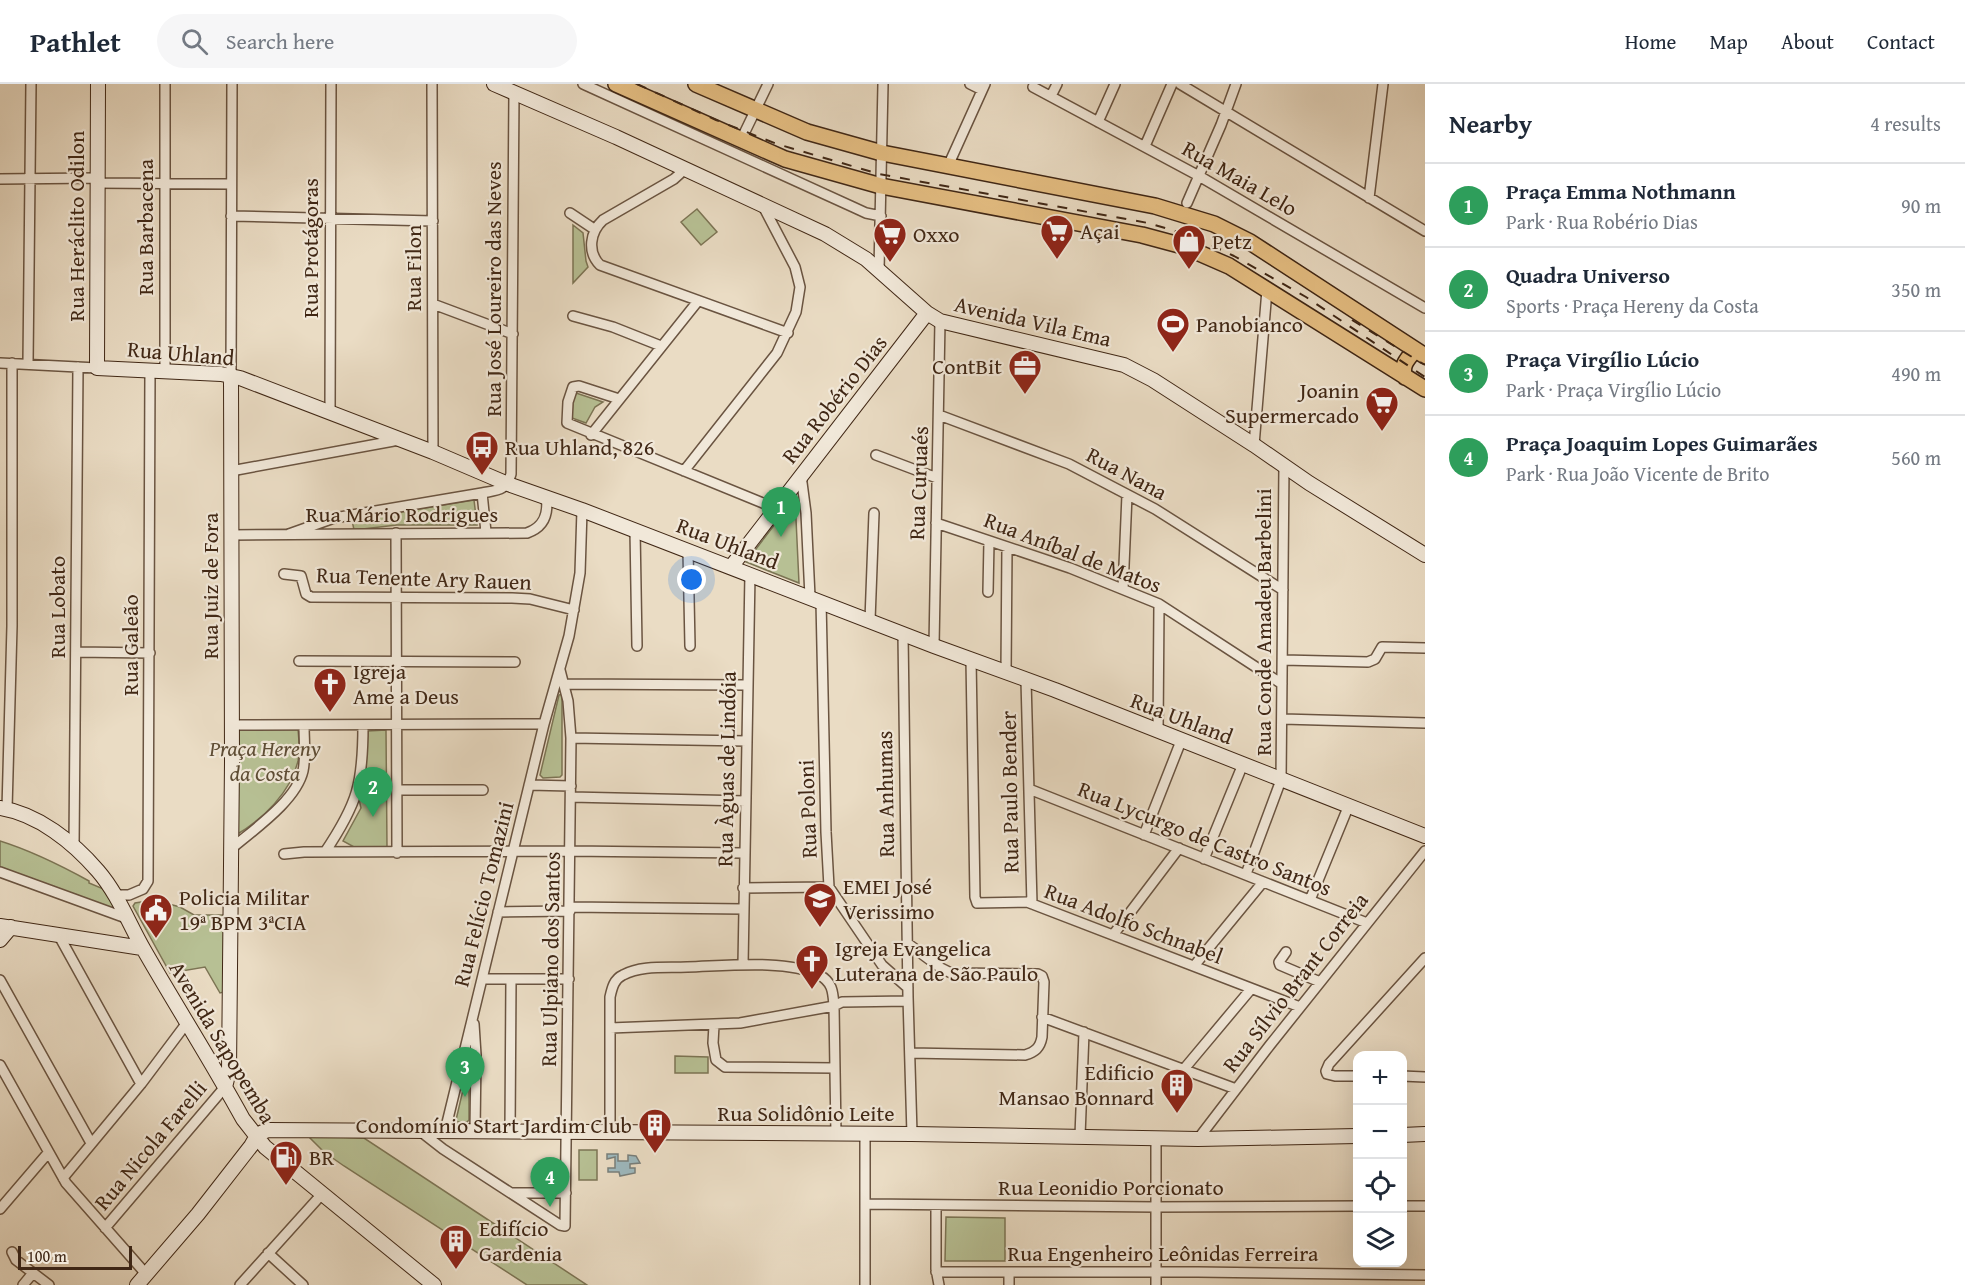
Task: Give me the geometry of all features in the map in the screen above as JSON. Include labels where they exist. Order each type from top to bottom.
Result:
[{"type":"main road","name":"Rua Heráclito Odilon","points":[[97,368],[98,84]]},
{"type":"main road","name":"Avenida Vila Ema","points":[[494,84],[616,137],[825,234],[879,270],[927,313],[940,321],[1124,365],[1153,380],[1425,555]]},
{"type":"main road","points":[[616,84],[782,158],[881,186],[1163,240],[1204,254],[1405,377],[1424,392]]},
{"type":"main road","points":[[696,84],[807,132],[882,153],[1155,206],[1214,224],[1250,242],[1420,353],[1407,360],[1403,369],[1405,377]]},
{"type":"main road","name":"Rua Robério Dias","points":[[730,567],[927,313]]},
{"type":"main road","name":"Rua Uhland","points":[[97,368],[231,375],[402,440],[508,484],[546,496],[688,550],[1425,836]]},
{"type":"main road","name":"Rua Juiz de Fora","points":[[225,1087],[229,1071],[231,849],[231,375]]},
{"type":"main road","name":"Avenida Sapopemba","points":[[4,809],[42,823],[74,847],[98,871],[114,895],[186,1024],[256,1137],[270,1152],[434,1285]]},
{"type":"main road","points":[[0,940],[5,927],[142,948]]},
{"type":"main road","name":"Rua Solidônio Leite","points":[[256,1137],[262,1132],[274,1129],[912,1134],[1198,1139],[1353,1136]]},
{"type":"main road","points":[[1407,1135],[1425,1134]]},
{"type":"main road","points":[[141,1280],[198,1214],[256,1137]]},
{"type":"street","points":[[28,363],[31,84]]},
{"type":"street","name":"Rua Barbacena","points":[[165,84],[165,371]]},
{"type":"street","name":"Rua Juiz de Fora","points":[[231,375],[232,84]]},
{"type":"street","name":"Rua Protágoras","points":[[330,412],[331,84]]},
{"type":"street","name":"Rua Filon","points":[[432,84],[432,452]]},
{"type":"street","points":[[583,84],[862,212],[881,216]]},
{"type":"street","points":[[741,140],[768,84]]},
{"type":"street","points":[[879,270],[883,84]]},
{"type":"street","points":[[948,166],[983,87],[970,84]]},
{"type":"street","points":[[1051,96],[1057,84]]},
{"type":"street","points":[[1098,122],[1115,84]]},
{"type":"street","points":[[1144,146],[1172,84]]},
{"type":"street","points":[[1180,84],[1425,231]]},
{"type":"street","points":[[1187,202],[1236,84]]},
{"type":"street","points":[[1369,198],[1383,87],[1373,84]]},
{"type":"street","name":"Rua Maia Lelo","points":[[1034,87],[1199,176],[1425,308]]},
{"type":"street","name":"Rua José Loureiro das Neves","points":[[508,484],[511,474],[514,93]]},
{"type":"street","points":[[684,170],[674,179],[603,220],[594,229],[592,252],[600,266],[788,333]]},
{"type":"street","points":[[0,179],[231,184]]},
{"type":"street","points":[[684,471],[777,353],[796,312],[800,287],[795,267],[763,206]]},
{"type":"street","points":[[570,213],[594,229]]},
{"type":"street","points":[[231,216],[433,221]]},
{"type":"street","points":[[1254,445],[1266,290]]},
{"type":"street","points":[[591,435],[698,301]]},
{"type":"street","points":[[433,304],[513,334]]},
{"type":"street","points":[[573,316],[613,327],[661,346]]},
{"type":"street","name":"Rua Curuaés","points":[[934,646],[940,321]]},
{"type":"street","name":"Rua Uhland","points":[[0,363],[97,368]]},
{"type":"street","points":[[4,809],[12,626],[12,363]]},
{"type":"street","name":"Rua Lobato","points":[[74,847],[78,367]]},
{"type":"street","name":"Rua Galeão","points":[[114,895],[129,895],[137,892],[143,889],[147,881],[150,370]]},
{"type":"street","points":[[619,399],[579,386],[571,388],[567,423],[591,435],[776,508]]},
{"type":"street","name":"Rua Nana","points":[[939,415],[1069,464],[1192,532],[1283,590]]},
{"type":"street","points":[[231,471],[402,440]]},
{"type":"street","points":[[876,455],[937,478]]},
{"type":"street","name":"Rua Conde Amadeu Barbelini","points":[[1246,874],[1281,780],[1284,466]]},
{"type":"street","name":"Rua Poloni","points":[[801,475],[815,599],[829,887],[882,965],[908,988]]},
{"type":"street","points":[[289,534],[334,518],[482,493],[500,489],[508,484]]},
{"type":"street","points":[[482,493],[486,532]]},
{"type":"street","points":[[1123,589],[1127,495]]},
{"type":"street","name":"Rua Mário Rodrigues","points":[[231,536],[527,532],[537,529],[543,521],[547,506],[546,496]]},
{"type":"street","name":"Rua Felício Tomazini","points":[[445,1131],[574,610],[580,573],[582,510]]},
{"type":"street","points":[[870,621],[874,513]]},
{"type":"street","name":"Rua Aníbal de Matos","points":[[936,523],[1123,589],[1159,604],[1282,684]]},
{"type":"street","points":[[635,530],[637,646]]},
{"type":"street","points":[[396,533],[397,853]]},
{"type":"street","points":[[988,592],[989,541]]},
{"type":"street","points":[[1005,672],[1007,547]]},
{"type":"street","points":[[688,550],[690,646]]},
{"type":"street","name":"Rua Tenente Ary Rauen","points":[[284,574],[301,576],[306,594],[311,597],[530,599],[574,610]]},
{"type":"street","name":"Rua Àguas de Lindóia","points":[[743,965],[743,853],[750,574]]},
{"type":"street","points":[[1158,732],[1159,604]]},
{"type":"street","name":"Rua Anhumas","points":[[903,634],[912,1134]]},
{"type":"street","points":[[1283,660],[1368,662],[1375,659],[1382,647],[1425,648]]},
{"type":"street","points":[[77,652],[150,653]]},
{"type":"street","name":"Rua Adolfo Schnabel","points":[[971,659],[975,900],[980,903],[1032,904],[1300,1007]]},
{"type":"street","points":[[299,661],[515,662]]},
{"type":"street","name":"Rua Ulpiano dos Santos","points":[[512,1193],[565,1226],[571,721],[560,670]]},
{"type":"street","name":"Rua Paulo Bender","points":[[1026,680],[1032,904]]},
{"type":"street","points":[[564,684],[747,686]]},
{"type":"street","points":[[1283,719],[1425,723]]},
{"type":"street","points":[[325,852],[349,813],[360,781],[363,762],[363,724]]},
{"type":"street","points":[[231,725],[544,724]]},
{"type":"street","points":[[231,849],[290,797],[303,773],[304,725]]},
{"type":"street","points":[[571,738],[747,741]]},
{"type":"street","points":[[1144,835],[1181,741]]},
{"type":"street","points":[[1204,859],[1243,764]]},
{"type":"street","points":[[529,785],[571,786]]},
{"type":"street","name":"Rua Lycurgo de Castro Santos","points":[[1029,789],[1367,923]]},
{"type":"street","points":[[397,790],[483,790]]},
{"type":"street","points":[[570,797],[746,801]]},
{"type":"street","points":[[1310,900],[1349,805]]},
{"type":"street","points":[[1113,935],[1179,848]]},
{"type":"street","points":[[284,854],[570,851],[743,853]]},
{"type":"street","name":"Rua Sílvio Brant Correia","points":[[1198,1139],[1425,851]]},
{"type":"street","points":[[0,872],[126,918]]},
{"type":"street","points":[[1194,966],[1263,882]]},
{"type":"street","points":[[743,888],[829,887]]},
{"type":"street","points":[[498,912],[570,909],[743,909]]},
{"type":"street","points":[[58,934],[141,1084]]},
{"type":"street","points":[[907,943],[951,973],[1040,975],[1044,982],[1042,1037],[1040,1046],[1035,1051],[1025,1055],[910,1053]]},
{"type":"street","points":[[1286,952],[1279,962],[1280,965],[1320,982]]},
{"type":"street","points":[[1353,1076],[1335,1076],[1325,1073],[1329,1064],[1425,958]]},
{"type":"street","points":[[610,1133],[610,997],[615,980],[621,975],[643,969],[743,965],[776,966],[819,975],[832,989],[836,1134]]},
{"type":"street","points":[[482,979],[569,978]]},
{"type":"street","points":[[510,1132],[511,979]]},
{"type":"street","points":[[0,980],[91,1143]]},
{"type":"street","points":[[1185,1069],[1251,989]]},
{"type":"street","points":[[610,1028],[714,1025],[757,1021],[792,1012],[834,1006],[842,1002],[908,1001]]},
{"type":"street","points":[[474,1012],[475,1131]]},
{"type":"street","points":[[1042,1017],[1236,1089]]},
{"type":"street","points":[[63,1178],[141,1084],[186,1024]]},
{"type":"street","points":[[714,1025],[713,1043],[716,1060],[725,1067],[834,1068]]},
{"type":"street","points":[[1080,1136],[1084,1032]]},
{"type":"street","points":[[0,1065],[63,1178],[105,1228],[141,1280]]},
{"type":"street","points":[[1407,1076],[1425,1077]]},
{"type":"street","name":"Rua Nicola Farelli","points":[[105,1228],[225,1087]]},
{"type":"street","points":[[420,1131],[443,1149],[512,1193],[566,1193]]},
{"type":"street","points":[[865,1134],[865,1285]]},
{"type":"street","points":[[1156,1138],[1156,1285]]},
{"type":"street","points":[[0,1209],[48,1153]]},
{"type":"street","points":[[240,1285],[322,1194]]},
{"type":"street","name":"Rua Leonidio Porcionato","points":[[865,1204],[1353,1206]]},
{"type":"street","points":[[936,1205],[936,1272],[939,1285]]},
{"type":"street","points":[[1407,1206],[1425,1206]]},
{"type":"street","points":[[12,1252],[16,1260],[49,1285]]},
{"type":"street","points":[[268,1253],[303,1285]]},
{"type":"street","name":"Rua Engenheiro Leônidas Ferreira","points":[[936,1272],[1425,1275]]},
{"type":"street","points":[[1009,1272],[1009,1285]]},
{"type":"street","points":[[23,1285],[33,1273]]},
{"type":"green space","points":[[697,209],[717,232],[701,245],[681,222]]},
{"type":"green space","points":[[573,225],[583,233],[588,267],[573,283]]},
{"type":"green space","points":[[573,392],[603,402],[595,407],[586,423],[572,418]]},
{"type":"green space","points":[[795,498],[799,583],[746,562]]},
{"type":"green space","points":[[474,500],[477,525],[397,525],[354,530],[352,520]]},
{"type":"green space","points":[[562,694],[562,775],[543,778],[540,775],[559,695]]},
{"type":"green space","name":"Praça Hereny da Costa","points":[[233,729],[298,729],[299,745],[298,761],[282,794],[266,813],[236,835]]},
{"type":"green space","name":"Praça Hereny da Costa","points":[[386,730],[387,847],[354,847],[343,841],[361,808],[357,791],[369,779],[366,767],[368,731]]},
{"type":"green space","points":[[0,841],[46,859],[106,890],[119,914],[0,870]]},
{"type":"green space","points":[[154,900],[180,907],[194,915],[225,915],[224,992],[220,993],[205,967],[170,973],[133,906],[135,903]]},
{"type":"green space","points":[[675,1056],[708,1057],[708,1073],[675,1073]]},
{"type":"green space","points":[[469,1064],[469,1120],[458,1122],[456,1120]]},
{"type":"green space","points":[[308,1136],[364,1138],[587,1285],[527,1285],[344,1166],[324,1152]]},
{"type":"green space","points":[[579,1150],[597,1150],[597,1180],[579,1180]]},
{"type":"green space","points":[[946,1217],[1005,1218],[1005,1261],[945,1261]]},
{"type":"water","points":[[607,1154],[618,1154],[618,1161],[628,1161],[628,1155],[636,1156],[640,1163],[630,1164],[630,1168],[635,1168],[635,1173],[620,1176],[619,1172],[608,1172],[608,1168],[615,1168],[615,1157],[607,1159]]},
{"type":"railway","points":[[637,84],[716,120],[777,144],[879,174],[1148,223],[1192,236],[1234,256],[1306,297],[1425,377]]},
{"type":"railway","points":[[1352,320],[1425,365]]},
{"type":"place","name":"Açai","points":[[1057,260]]},
{"type":"place","name":"Oxxo","points":[[890,263]]},
{"type":"place","name":"Petz","points":[[1189,270]]},
{"type":"place","name":"Panobianco","points":[[1173,353]]},
{"type":"place","name":"ContBit","points":[[1025,395]]},
{"type":"place","name":"Joanin Supermercado","points":[[1382,432]]},
{"type":"place","name":"Rua Uhland, 826","points":[[482,476]]},
{"type":"place","name":"Praça Emma Nothmann","points":[[781,537]]},
{"type":"place","name":"Igreja Ame a Deus","points":[[330,713]]},
{"type":"place","name":"Quadra Universo","points":[[373,817]]},
{"type":"place","name":"EMEI José Verissimo","points":[[820,928]]},
{"type":"place","name":"Policia Militar 19ª BPM 3ªCIA","points":[[156,939]]},
{"type":"place","name":"Igreja Evangelica Luterana de São Paulo","points":[[812,990]]},
{"type":"place","name":"Praça Virgílio Lúcio","points":[[465,1097]]},
{"type":"place","name":"Edificio Mansao Bonnard","points":[[1177,1114]]},
{"type":"place","name":"Condomínio Start Jardim Club","points":[[655,1154]]},
{"type":"place","name":"BR","points":[[286,1186]]},
{"type":"place","name":"Praça Joaquim Lopes Guimarães","points":[[550,1207]]},
{"type":"place","name":"Edifício Gardenia","points":[[456,1270]]}]
